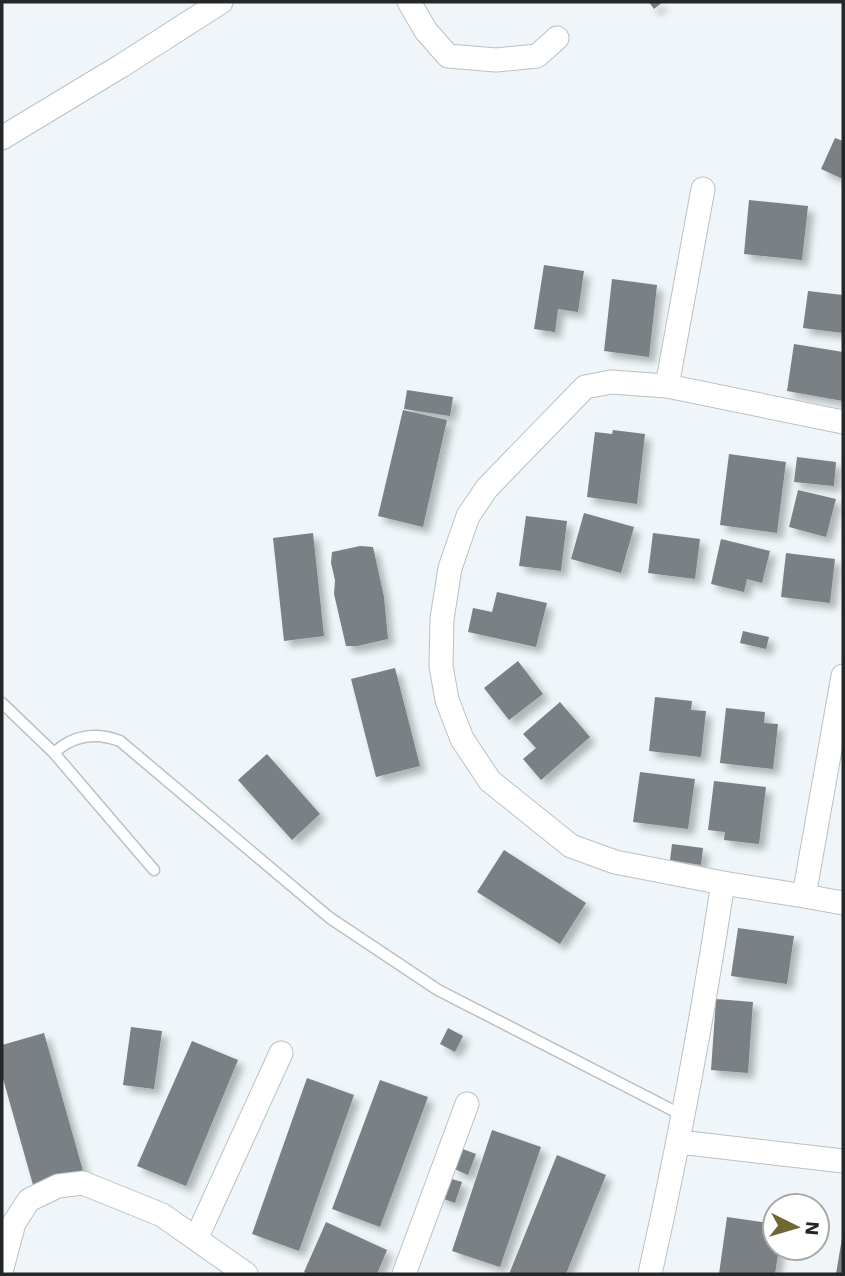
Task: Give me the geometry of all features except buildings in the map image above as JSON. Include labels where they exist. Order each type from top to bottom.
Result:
[{"type":"street","points":[[2,138],[221,2]]},
{"type":"street","points":[[409,2],[426,31],[448,56],[496,60],[537,56],[556,38]]},
{"type":"street","points":[[667,386],[703,189]]},
{"type":"street","points":[[843,422],[667,386],[611,382],[586,387],[486,488],[468,516],[450,568],[442,619],[441,666],[447,700],[462,739],[490,781],[571,846],[615,862],[843,903]]},
{"type":"street","points":[[804,896],[843,676]]},
{"type":"street","points":[[650,1274],[703,1015],[723,883]]},
{"type":"street","points":[[196,1239],[281,1053]]},
{"type":"street","points":[[404,1274],[467,1104]]},
{"type":"street","points":[[679,1142],[843,1161]]},
{"type":"street","points":[[2,1268],[14,1223],[29,1200],[58,1186],[83,1183],[162,1215],[246,1274]]},
{"type":"lane","points":[[2,703],[54,753],[154,870]]},
{"type":"lane","points":[[54,753],[71,741],[89,736],[106,736],[120,741],[330,918],[438,989],[684,1116]]}]
